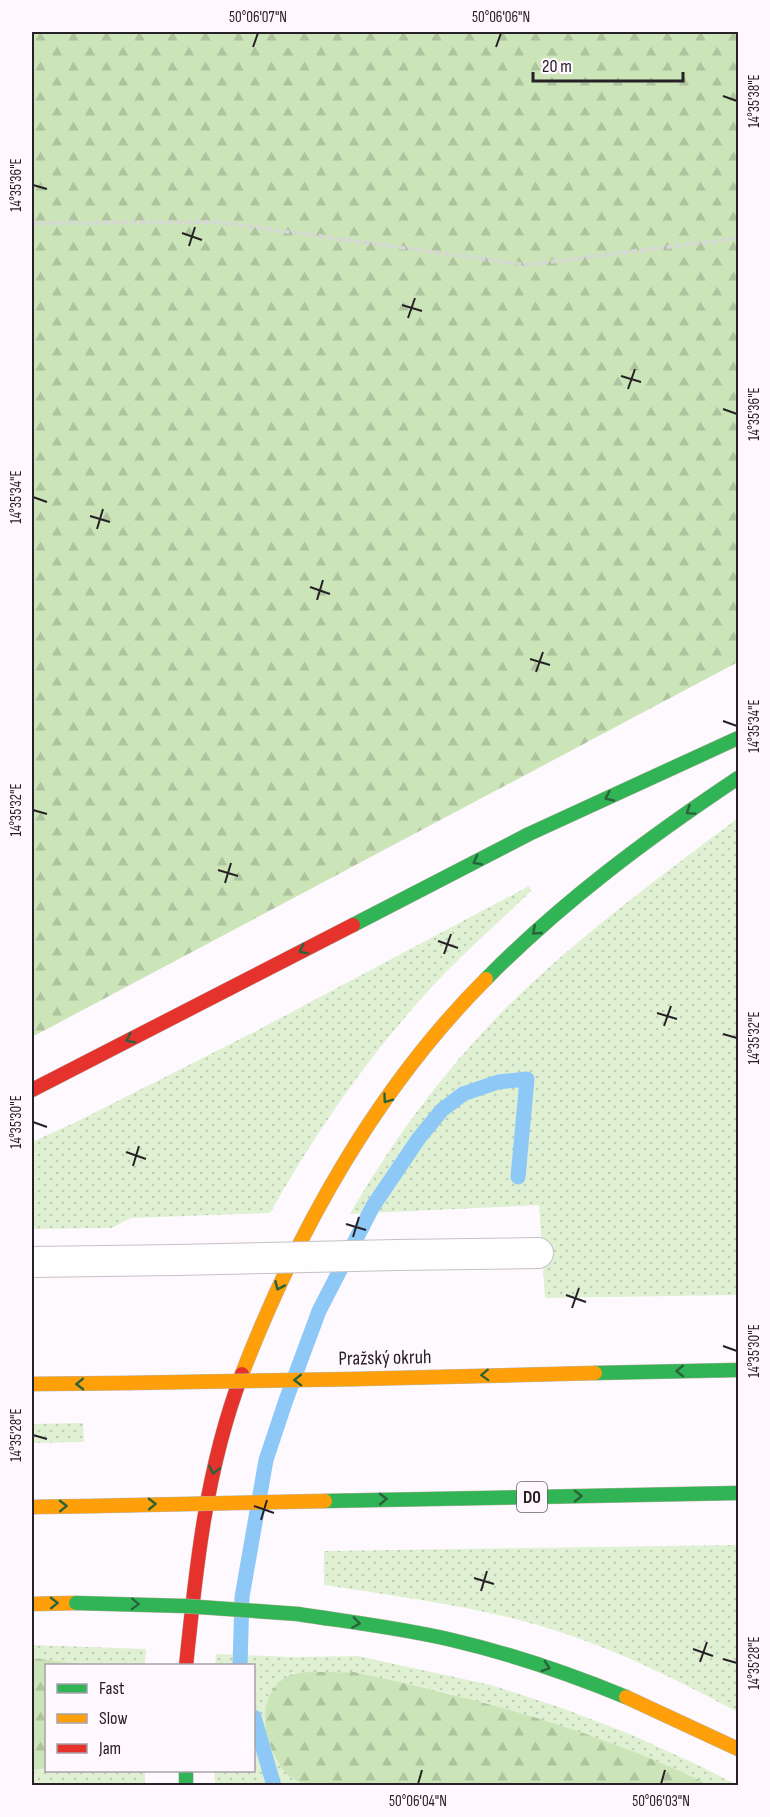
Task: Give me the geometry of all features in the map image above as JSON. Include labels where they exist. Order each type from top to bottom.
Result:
[{"type":"highway","points":[[32,1090],[529,834],[738,738]]},
{"type":"highway","points":[[186,1664],[201,1524],[224,1427],[256,1338],[290,1261],[346,1159],[421,1052],[513,951],[564,906],[618,864],[738,778]]},
{"type":"highway","name":"Pražský okruh","points":[[32,1384],[738,1370]]},
{"type":"highway","name":"D0","points":[[32,1507],[738,1493]]},
{"type":"highway","points":[[32,1604],[185,1606],[298,1614],[453,1640],[580,1678],[642,1703],[738,1749]]},
{"type":"lane","points":[[32,1262],[538,1253]]},
{"type":"path","points":[[32,223],[218,222],[526,265],[738,238]]},
{"type":"green space","points":[[32,32],[738,32],[738,662],[32,1037]]},
{"type":"green space","points":[[738,818],[738,1295],[545,1298],[539,1205],[350,1214],[383,1160],[420,1108],[460,1058],[503,1011],[588,934]]},
{"type":"green space","points":[[529,886],[531,891],[445,973],[372,1058],[308,1149],[270,1213],[131,1218],[111,1228],[32,1229],[32,1142],[256,1031]]},
{"type":"green space","points":[[83,1423],[84,1442],[32,1443],[32,1424]]},
{"type":"green space","points":[[738,1545],[738,1712],[639,1663],[561,1632],[508,1617],[456,1606],[324,1585],[324,1551]]},
{"type":"green space","points":[[32,1645],[146,1649],[145,1664],[82,1664],[32,1658]]},
{"type":"green space","points":[[216,1654],[293,1657],[358,1656],[491,1685],[562,1708],[632,1735],[737,1785],[709,1785],[449,1693],[354,1672],[292,1673],[290,1777],[309,1785],[215,1785],[214,1772],[255,1772],[255,1664],[215,1664]]},
{"type":"green space","points":[[32,1658],[82,1664],[45,1664],[45,1769],[32,1770]]},
{"type":"green space","points":[[354,1672],[445,1693],[580,1732],[667,1765],[709,1785],[309,1786],[295,1780],[280,1764],[268,1737],[265,1723],[270,1695],[278,1684],[295,1673]]},
{"type":"green space","points":[[32,1770],[145,1772],[145,1785],[32,1785]]},
{"type":"waterway","points":[[240,1664],[242,1597],[266,1460],[319,1311],[373,1206],[419,1138],[442,1110],[463,1094],[498,1082],[527,1079],[518,1177]]},
{"type":"waterway","points":[[255,1720],[274,1786]]},
{"type":"traffic: fast","points":[[353,925],[529,834],[738,738]]},
{"type":"traffic: fast","points":[[486,979],[575,897],[671,824],[738,778]]},
{"type":"traffic: fast","points":[[595,1373],[738,1370]]},
{"type":"traffic: fast","points":[[325,1501],[738,1493]]},
{"type":"traffic: fast","points":[[76,1603],[185,1606],[298,1614]]},
{"type":"traffic: fast","points":[[298,1614],[452,1640],[540,1665],[626,1697]]},
{"type":"traffic: fast","points":[[186,1772],[186,1786]]},
{"type":"traffic: slow","points":[[242,1374],[288,1267],[344,1164],[375,1114],[410,1067],[446,1021],[486,979]]},
{"type":"traffic: slow","points":[[356,1379],[595,1373]]},
{"type":"traffic: slow","points":[[128,1383],[356,1379]]},
{"type":"traffic: slow","points":[[32,1384],[128,1383]]},
{"type":"traffic: slow","points":[[94,1506],[325,1501]]},
{"type":"traffic: slow","points":[[32,1507],[94,1506]]},
{"type":"traffic: slow","points":[[32,1604],[76,1603]]},
{"type":"traffic: slow","points":[[626,1697],[738,1749]]},
{"type":"traffic: jam","points":[[32,1090],[353,925]]},
{"type":"traffic: jam","points":[[186,1664],[204,1518],[219,1446],[242,1374]]}]
